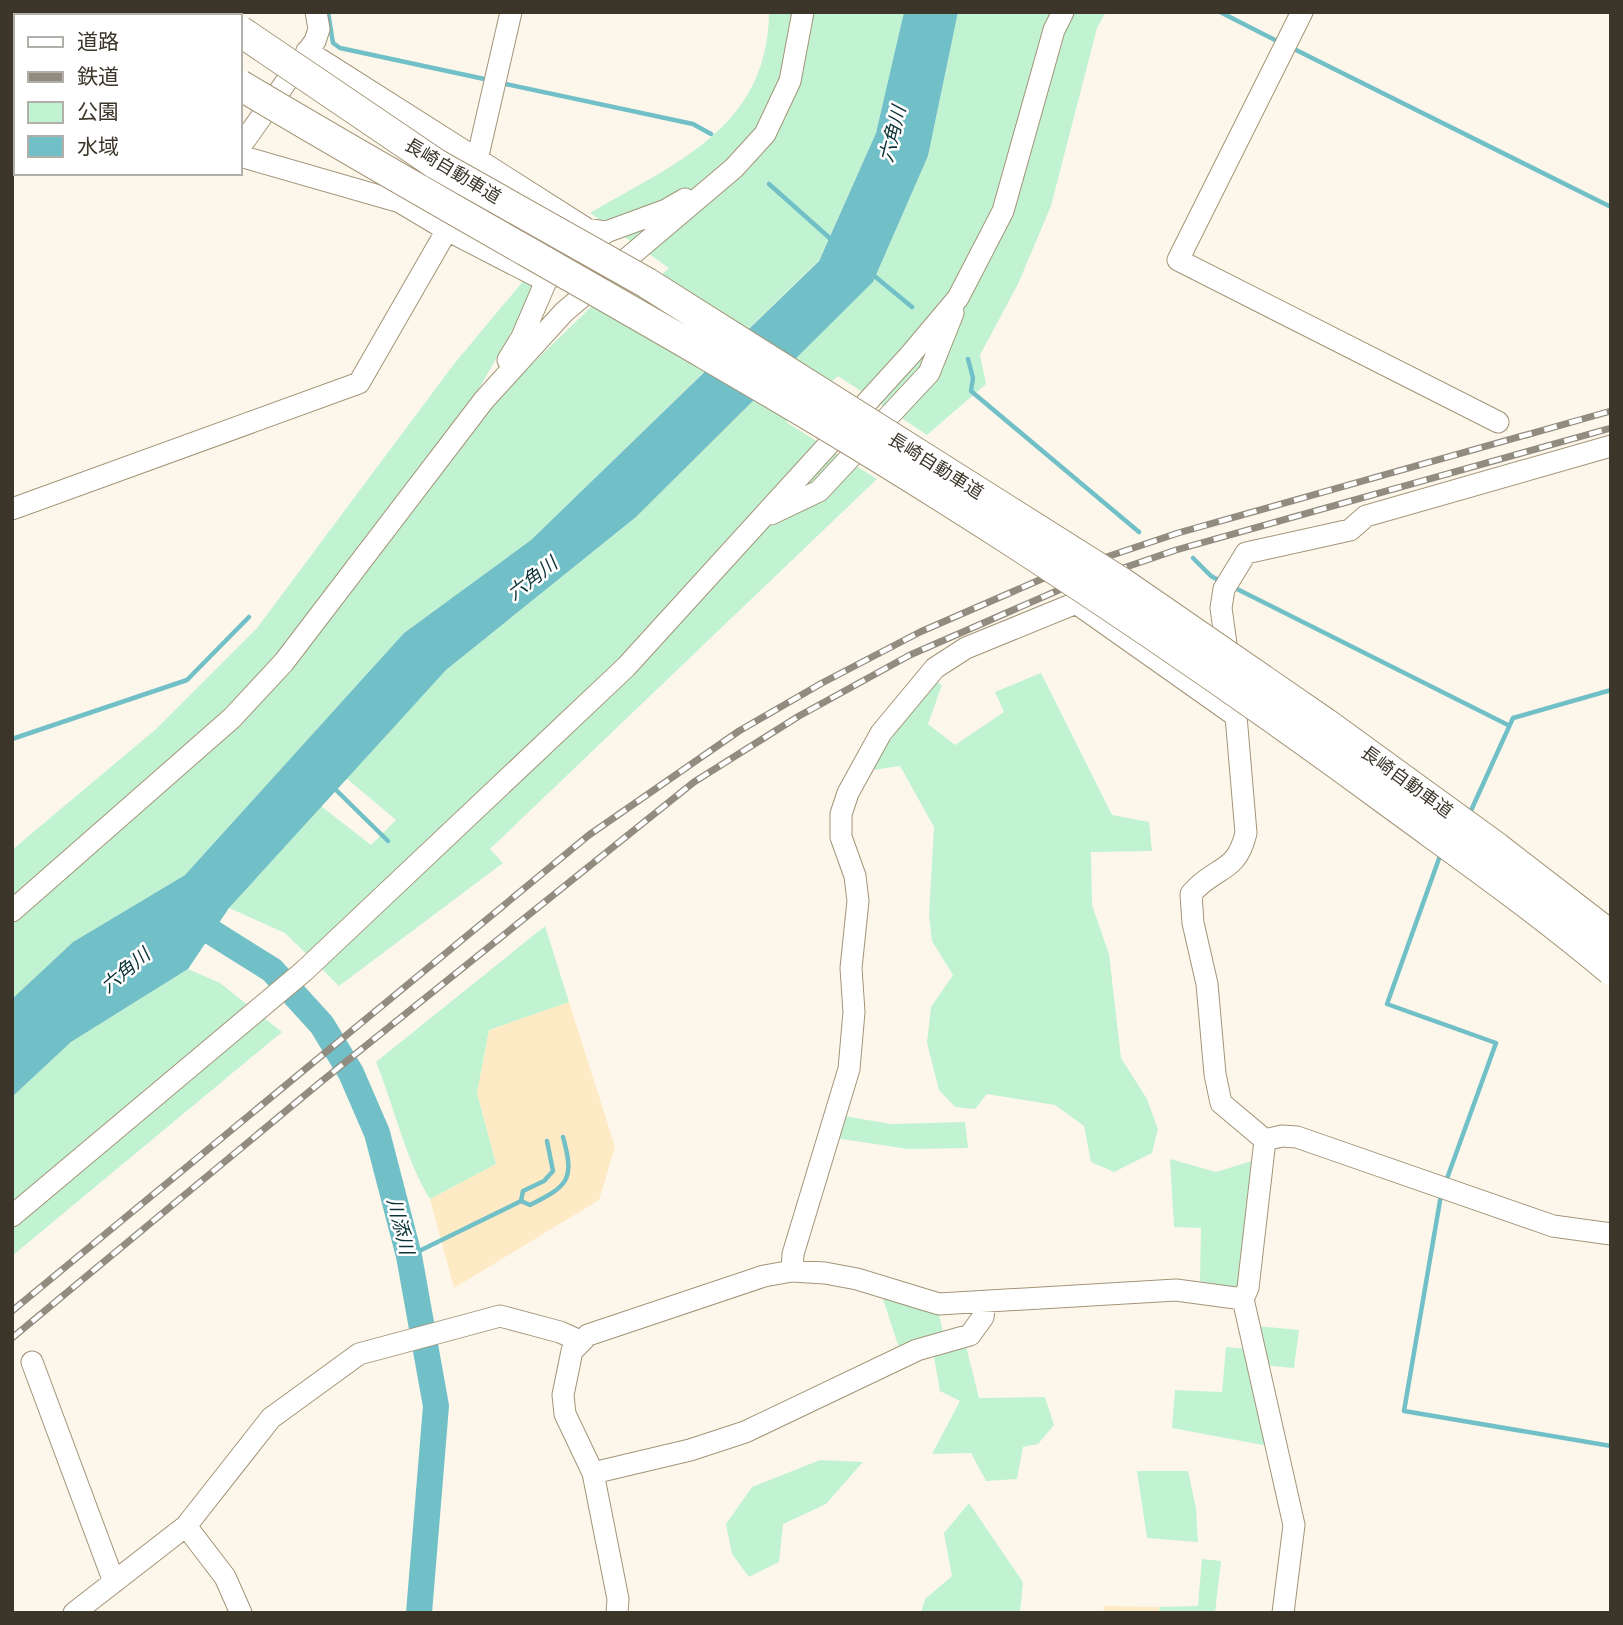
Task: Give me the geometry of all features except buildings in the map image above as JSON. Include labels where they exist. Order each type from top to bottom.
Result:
[{"type":"highway","name":"長崎自動車道","points":[[242,31],[436,163],[647,283],[1122,583],[1325,723],[1497,848],[1611,936]]},
{"type":"highway","name":"長崎自動車道","points":[[242,86],[430,199],[631,309],[863,448],[1106,603],[1312,745],[1479,868],[1611,970]]},
{"type":"street","points":[[242,144],[307,51],[319,29],[316,12]]},
{"type":"street","points":[[477,160],[511,12]]},
{"type":"street","points":[[12,911],[232,718],[284,663],[484,400],[564,312],[734,169],[765,135],[790,81],[803,12]]},
{"type":"street","points":[[12,1216],[304,971],[626,667],[958,298],[1003,211],[1054,30],[1063,12]]},
{"type":"street","points":[[1302,12],[1178,260],[1498,422]]},
{"type":"street","points":[[307,51],[587,229],[606,232]]},
{"type":"street","points":[[242,157],[400,202],[447,230],[546,281]]},
{"type":"street","points":[[484,400],[522,337],[546,281],[606,232],[666,209],[734,169]]},
{"type":"street","points":[[12,509],[359,383],[447,230]]},
{"type":"street","points":[[1265,1140],[1221,1102],[1215,1074],[1207,984],[1193,923],[1191,894],[1203,881],[1232,865],[1241,852],[1246,833],[1236,716],[1221,608],[1227,583],[1246,553],[1350,530],[1366,516],[1611,446]]},
{"type":"street","points":[[792,1271],[793,1254],[849,1069],[854,1040],[851,968],[858,901],[855,876],[841,837],[841,814],[848,793],[881,733],[935,668],[966,648],[1076,603],[1236,716]]},
{"type":"street","points":[[1265,1140],[1282,1136],[1297,1137],[1553,1226],[1611,1234]]},
{"type":"street","points":[[1265,1140],[1248,1288],[1243,1299],[1294,1525],[1283,1613]]},
{"type":"street","points":[[617,1613],[618,1599],[593,1473],[565,1413],[563,1395],[566,1366],[580,1341],[611,1326],[764,1276],[792,1271],[857,1279],[939,1304],[1176,1290],[1243,1299]]},
{"type":"street","points":[[593,1473],[690,1450],[746,1432],[917,1350],[970,1335],[983,1317],[985,1302]]},
{"type":"street","points":[[74,1613],[186,1527],[271,1418],[359,1354],[500,1315],[580,1341]]},
{"type":"street","points":[[32,1362],[114,1582]]},
{"type":"street","points":[[186,1527],[225,1577],[242,1613]]},
{"type":"shaded area","points":[[569,1002],[615,1147],[599,1200],[454,1288],[430,1199],[496,1164],[477,1093],[489,1030]]},
{"type":"shaded area","points":[[1104,1606],[1159,1607],[1160,1613],[1103,1613]]},
{"type":"green space","points":[[769,12],[904,12],[876,133],[819,260],[531,540],[404,633],[185,875],[73,942],[12,999],[12,850],[156,729],[257,628],[454,364],[524,280],[537,287],[472,401],[486,409],[593,305],[613,318],[669,268],[590,213],[684,158],[711,137],[734,113],[753,85],[765,52]]},
{"type":"green space","points":[[958,12],[1106,12],[1097,28],[1051,206],[1018,284],[980,355],[986,384],[927,435],[838,376],[786,422],[877,479],[490,849],[503,863],[339,986],[285,933],[229,908],[321,806],[371,845],[396,820],[346,778],[446,670],[636,517],[873,282],[928,156]]},
{"type":"green space","points":[[1041,673],[1112,815],[1149,822],[1152,851],[1091,852],[1092,905],[1109,954],[1121,1058],[1147,1099],[1158,1129],[1152,1153],[1114,1172],[1091,1162],[1084,1126],[1055,1105],[987,1094],[975,1109],[955,1107],[939,1090],[927,1043],[931,1007],[953,975],[932,941],[929,915],[934,827],[900,766],[873,770],[888,731],[932,679],[942,685],[928,724],[955,745],[1004,712],[995,692]]},
{"type":"green space","points":[[545,926],[569,1002],[489,1030],[477,1093],[496,1164],[430,1199],[407,1151],[376,1062]]},
{"type":"green space","points":[[188,969],[220,983],[282,1032],[12,1256],[12,1097],[71,1042]]},
{"type":"green space","points":[[844,1116],[891,1124],[965,1122],[968,1148],[908,1149],[835,1138]]},
{"type":"green space","points":[[1170,1159],[1216,1172],[1255,1160],[1240,1291],[1200,1281],[1201,1228],[1174,1227]]},
{"type":"green space","points":[[881,1293],[938,1311],[947,1348],[966,1346],[979,1398],[1045,1397],[1054,1425],[1038,1444],[1023,1447],[1017,1479],[986,1481],[971,1453],[932,1454],[960,1401],[940,1391],[931,1340],[900,1351]]},
{"type":"green space","points":[[1256,1326],[1299,1330],[1294,1368],[1252,1364],[1273,1447],[1172,1428],[1175,1390],[1222,1392],[1226,1347],[1261,1350]]},
{"type":"green space","points":[[820,1460],[863,1462],[826,1504],[783,1524],[779,1562],[749,1577],[732,1554],[726,1524],[752,1487]]},
{"type":"green space","points":[[1137,1471],[1188,1471],[1196,1508],[1198,1542],[1147,1538]]},
{"type":"green space","points":[[969,1503],[1023,1582],[1020,1613],[921,1613],[925,1599],[952,1576],[944,1533]]},
{"type":"green space","points":[[1202,1559],[1221,1561],[1215,1613],[1160,1613],[1159,1607],[1198,1606]]},
{"type":"water","name":"六角川","points":[[904,12],[958,12],[928,156],[873,282],[636,517],[446,670],[229,908],[188,969],[71,1042],[12,1097],[12,999],[73,942],[185,875],[404,633],[531,540],[819,261],[876,133]]},
{"type":"waterway","points":[[328,12],[333,43],[340,48],[489,80]]},
{"type":"waterway","points":[[1220,12],[1281,43]]},
{"type":"waterway","points":[[1292,48],[1611,207]]},
{"type":"waterway","points":[[501,83],[693,124],[711,134]]},
{"type":"waterway","points":[[769,184],[833,241]]},
{"type":"waterway","points":[[872,274],[912,307]]},
{"type":"waterway","points":[[968,359],[973,378],[971,391],[1139,532]]},
{"type":"waterway","points":[[1193,558],[1211,576],[1222,582]]},
{"type":"waterway","points":[[1233,587],[1508,725]]},
{"type":"waterway","points":[[12,739],[187,680],[249,617]]},
{"type":"waterway","points":[[1469,815],[1513,718],[1611,690]]},
{"type":"waterway","points":[[334,788],[388,841]]},
{"type":"waterway","points":[[1441,853],[1387,1004],[1496,1043],[1445,1184]]},
{"type":"waterway","name":"川添川","points":[[189,918],[272,970],[322,1025],[351,1073],[377,1133],[409,1256],[436,1406],[419,1613]]},
{"type":"waterway","points":[[409,1256],[521,1201],[530,1205],[553,1192],[565,1180],[568,1172],[563,1137]]},
{"type":"waterway","points":[[521,1201],[523,1191],[544,1181],[553,1171],[547,1141]]},
{"type":"waterway","points":[[1441,1195],[1404,1411],[1611,1446]]},
{"type":"railway","points":[[12,1311],[589,835],[739,731],[822,683],[920,632],[1044,578],[1178,533],[1611,411]]},
{"type":"railway","points":[[12,1338],[322,1081],[694,782],[799,716],[910,655],[1059,590],[1176,550],[1611,428]]}]
